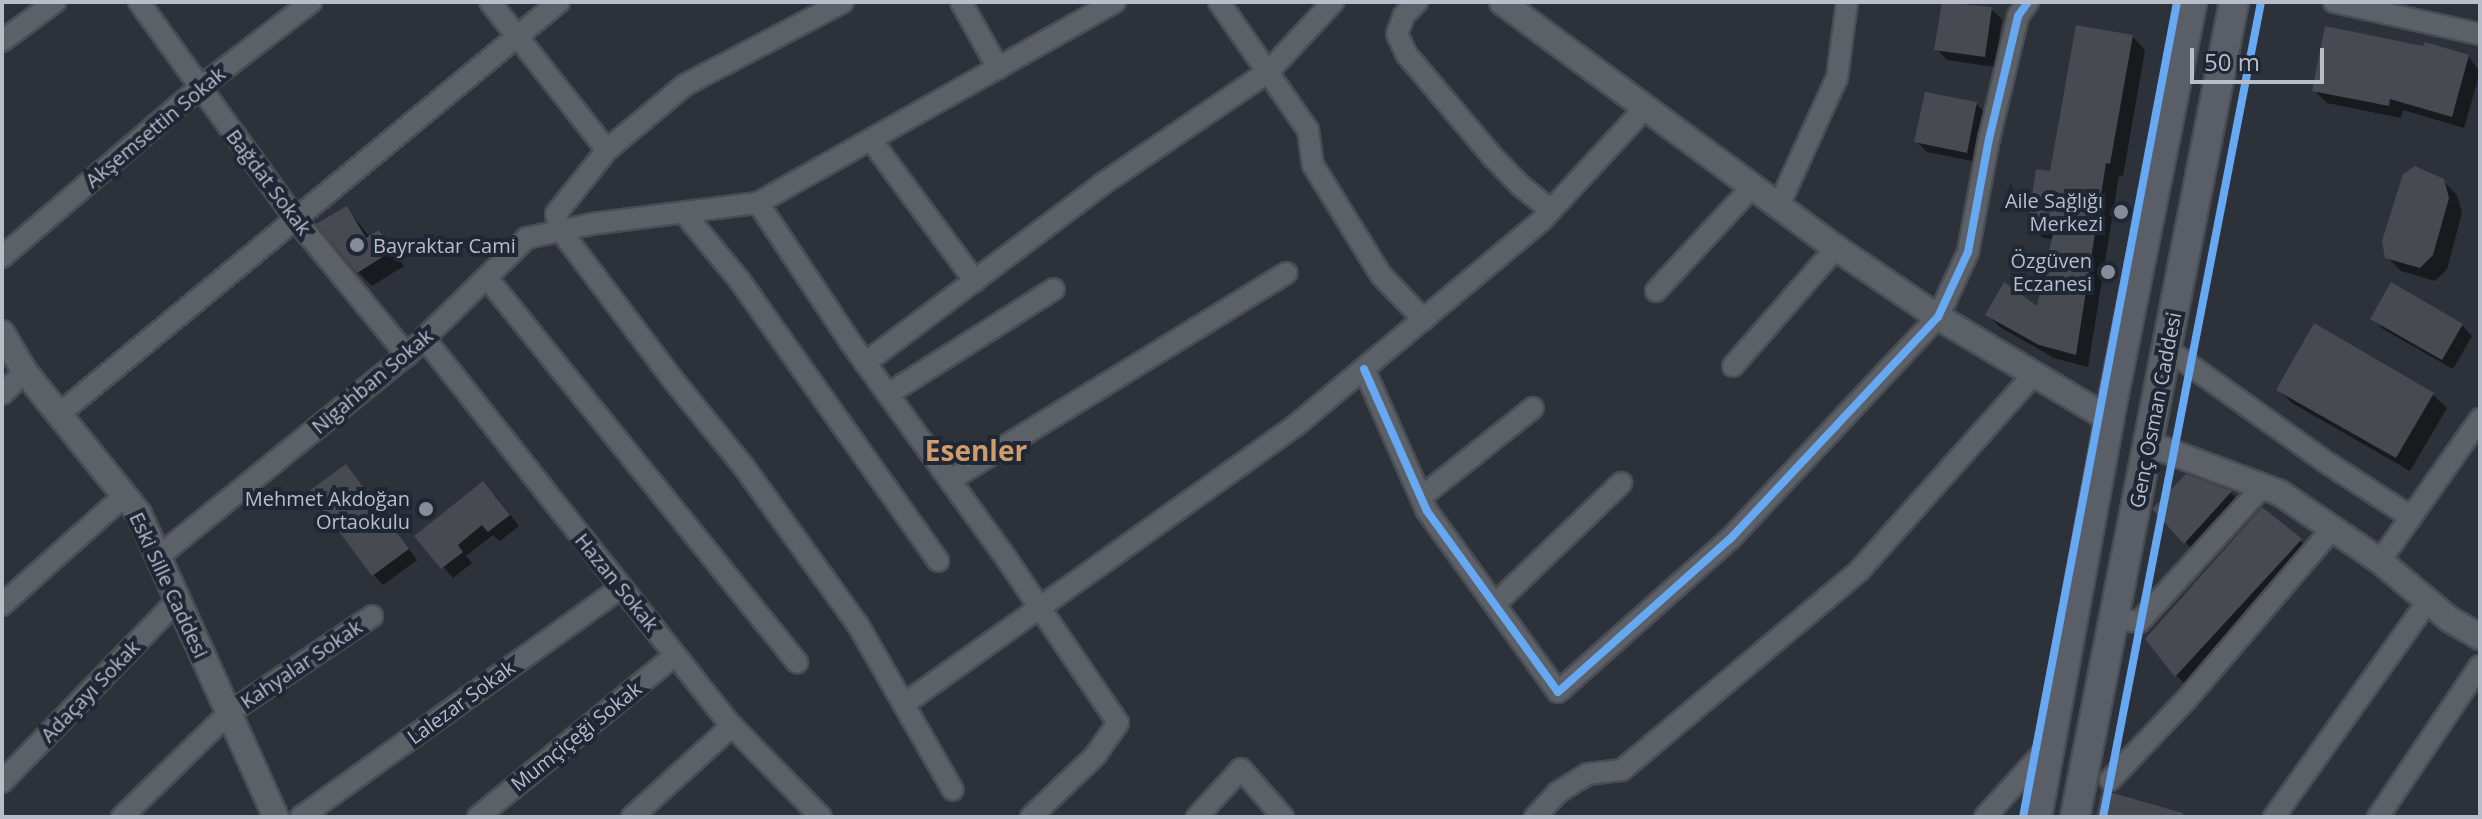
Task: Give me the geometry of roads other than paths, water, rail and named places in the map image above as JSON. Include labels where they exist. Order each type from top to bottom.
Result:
[{"type":"main road","points":[[2037,817],[2109,419],[2192,2]]},
{"type":"main road","name":"Genç Osman Caddesi","points":[[2075,817],[2234,2]]},
{"type":"street","points":[[2,41],[55,2]]},
{"type":"street","name":"Bağdat Sokak","points":[[139,2],[198,89],[296,220],[407,355]]},
{"type":"street","name":"Akşemsettin Sokak","points":[[2,257],[198,89],[311,2]]},
{"type":"street","points":[[490,2],[607,150]]},
{"type":"street","points":[[59,414],[559,2]]},
{"type":"street","points":[[843,2],[685,85],[607,150],[556,214],[561,231],[770,504],[858,625],[953,790]]},
{"type":"street","points":[[961,2],[998,68]]},
{"type":"street","points":[[1031,817],[1096,755],[1118,723],[1041,608],[865,363],[758,203],[1115,2]]},
{"type":"street","points":[[1219,2],[1308,130],[1313,165],[1381,275],[1424,320]]},
{"type":"street","points":[[865,363],[1101,185],[1268,72],[1333,2]]},
{"type":"street","points":[[1417,2],[1404,15],[1397,34],[1407,55],[1492,156],[1521,186],[1551,210]]},
{"type":"street","points":[[1502,2],[1836,248],[1938,317],[2109,419]]},
{"type":"street","points":[[1779,205],[1837,78],[1847,2]]},
{"type":"street","points":[[1364,369],[1421,497],[1558,692],[1730,539],[1938,317],[1968,252],[1989,139],[2018,16],[2028,2]]},
{"type":"street","points":[[2334,2],[2480,34]]},
{"type":"street","points":[[904,704],[1295,426],[1551,210],[1645,108]]},
{"type":"street","points":[[871,140],[975,281]]},
{"type":"street","points":[[1656,291],[1753,186]]},
{"type":"street","name":"Nigahban Sokak","points":[[158,557],[407,355],[527,238],[591,224],[758,203]]},
{"type":"street","points":[[684,213],[740,281],[938,561]]},
{"type":"street","points":[[1733,366],[1836,248]]},
{"type":"street","points":[[950,480],[1287,273]]},
{"type":"street","points":[[487,278],[797,662]]},
{"type":"street","points":[[888,394],[1054,289]]},
{"type":"street","name":"Eski Sille Caddesi","points":[[2,333],[25,372],[139,514],[276,817]]},
{"type":"street","name":"Hazan Sokak","points":[[424,338],[732,726],[821,817]]},
{"type":"street","points":[[2167,349],[2411,517]]},
{"type":"street","points":[[2,394],[25,372]]},
{"type":"street","points":[[1535,817],[1557,793],[1588,774],[1622,770],[1860,570],[2033,375]]},
{"type":"street","points":[[1421,497],[1533,408]]},
{"type":"street","points":[[2380,561],[2480,419]]},
{"type":"street","points":[[2149,444],[2280,493],[2380,561],[2428,601],[2480,637]]},
{"type":"street","points":[[1495,604],[1621,483]]},
{"type":"street","points":[[2115,619],[2139,622],[2263,486]]},
{"type":"street","points":[[2,605],[124,496]]},
{"type":"street","points":[[2110,780],[2186,700],[2333,528]]},
{"type":"street","name":"Lalezar Sokak","points":[[301,817],[621,588]]},
{"type":"street","name":"Adaçayı Sokak","points":[[2,782],[178,600]]},
{"type":"street","points":[[2274,817],[2428,601]]},
{"type":"street","name":"Kahyalar Sokak","points":[[122,817],[229,713],[372,616]]},
{"type":"street","name":"Mumçiçeği Sokak","points":[[478,817],[675,655]]},
{"type":"street","points":[[2378,817],[2480,666]]},
{"type":"street","points":[[632,817],[732,726]]},
{"type":"street","points":[[1985,817],[2048,747]]},
{"type":"street","points":[[1197,817],[1241,769],[1283,817]]},
{"type":"place","name":"Aile Sağlığı Merkezi","points":[[2121,212]]},
{"type":"place","name":"Bayraktar Cami","points":[[357,245]]},
{"type":"place","name":"Özgüven Eczanesi","points":[[2108,272]]},
{"type":"place","name":"Mehmet Akdoğan Ortaokulu","points":[[426,509]]},
{"type":"district","name":"Esenler","points":[[976,450]]}]
